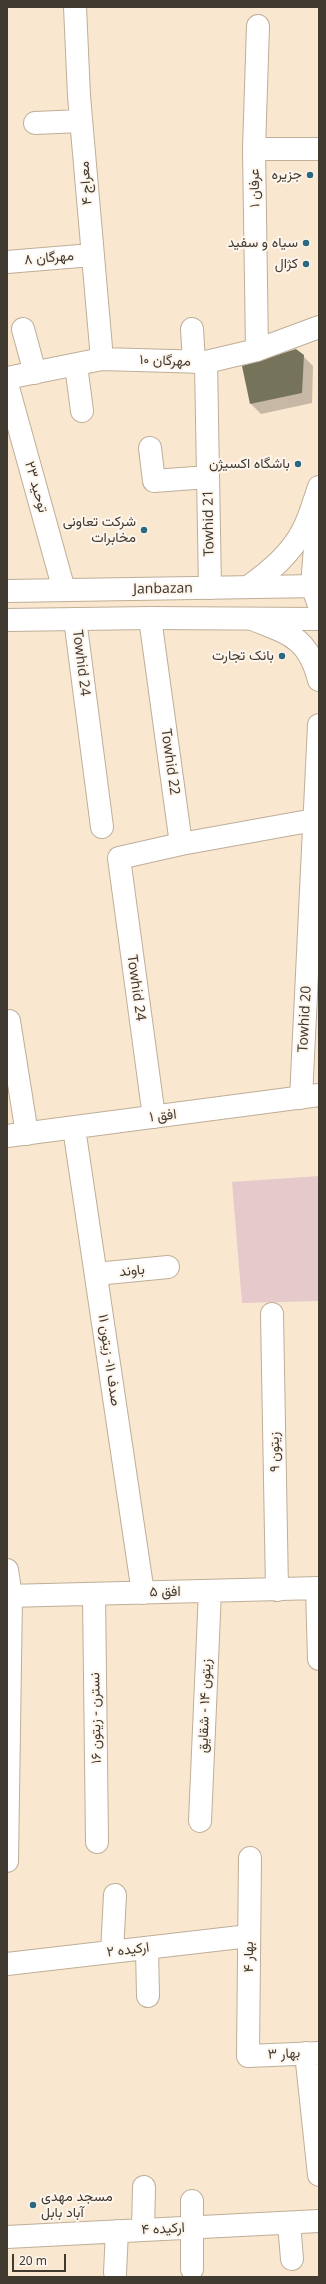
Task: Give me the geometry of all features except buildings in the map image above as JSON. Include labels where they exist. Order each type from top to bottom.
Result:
[{"type":"main road","name":"معراج ۴","points":[[75,7],[81,121],[102,360]]},
{"type":"main road","name":"عرفان ۱","points":[[257,350],[254,149],[258,26]]},
{"type":"main road","points":[[35,123],[81,121]]},
{"type":"main road","points":[[254,149],[319,149]]},
{"type":"main road","name":"مهرگان ۸","points":[[7,262],[92,255]]},
{"type":"main road","name":"مهرگان ۱۰","points":[[7,378],[102,360],[200,362],[257,350],[319,328]]},
{"type":"main road","points":[[23,329],[35,372]]},
{"type":"main road","name":"Towhid 21","points":[[192,329],[200,362],[208,477],[210,588]]},
{"type":"main road","points":[[76,365],[82,410]]},
{"type":"main road","name":"توحید ۲۳","points":[[7,384],[64,590]]},
{"type":"main road","points":[[150,448],[154,481],[208,477]]},
{"type":"main road","points":[[248,587],[278,564],[294,546],[303,529],[319,487]]},
{"type":"main road","points":[[317,593],[319,494]]},
{"type":"main road","name":"Janbazan","points":[[7,591],[248,587],[317,593]]},
{"type":"main road","name":"Janbazan","points":[[7,620],[150,618],[319,619]]},
{"type":"main road","name":"Towhid 22","points":[[150,618],[181,844]]},
{"type":"main road","points":[[251,618],[294,636],[310,654],[319,680]]},
{"type":"main road","name":"Towhid 24","points":[[75,619],[102,827]]},
{"type":"main road","name":"Towhid 20","points":[[310,1097],[314,820],[319,725]]},
{"type":"main road","points":[[181,844],[314,820]]},
{"type":"main road","name":"Towhid 24","points":[[154,1117],[119,858],[181,844]]},
{"type":"main road","points":[[9,1021],[17,1135]]},
{"type":"main road","name":"افق ۱","points":[[17,1135],[310,1097]]},
{"type":"main road","name":"صدف ۱۱- زیتون ۱۱","points":[[74,1128],[143,1593]]},
{"type":"main road","name":"باوند","points":[[96,1274],[168,1267]]},
{"type":"main road","name":"زیتون ۹","points":[[272,1314],[278,1590]]},
{"type":"main road","points":[[7,1570],[9,1596],[7,1861]]},
{"type":"main road","points":[[318,1588],[319,1659]]},
{"type":"main road","name":"افق ۵","points":[[9,1596],[318,1588]]},
{"type":"main road","name":"زیتون ۱۴ - شقایق","points":[[200,1821],[210,1591]]},
{"type":"main road","name":"نسترن - زیتون ۱۶","points":[[94,1594],[97,1842]]},
{"type":"main road","name":"بهار ۴","points":[[248,2056],[250,1858]]},
{"type":"main road","points":[[112,1952],[115,1895]]},
{"type":"main road","name":"ارکیده ۲","points":[[7,1964],[249,1936]]},
{"type":"main road","points":[[147,1948],[148,1996]]},
{"type":"main road","points":[[313,2053],[319,2175]]},
{"type":"main road","name":"بهار ۳","points":[[248,2056],[313,2053]]},
{"type":"main road","points":[[143,2230],[144,2187]]},
{"type":"main road","points":[[192,2201],[192,2269]]},
{"type":"main road","name":"ارکیده ۴","points":[[7,2237],[319,2221]]},
{"type":"main road","points":[[289,2223],[292,2259]]},
{"type":"main road","points":[[115,2273],[117,2231]]},
{"type":"shaded area","points":[[319,1176],[319,1301],[242,1303],[232,1182]]},
{"type":"place","name":"جزیره","points":[[310,175]]},
{"type":"place","name":"سیاه و سفید","points":[[306,243]]},
{"type":"place","name":"کژال","points":[[306,264]]},
{"type":"place","name":"باشگاه اکسیژن","points":[[298,464]]},
{"type":"place","name":"شرکت تعاونی مخابرات","points":[[144,530]]},
{"type":"place","name":"بانک تجارت","points":[[282,656]]},
{"type":"place","name":"مسجد مهدی آباد بابل","points":[[33,2205]]}]
